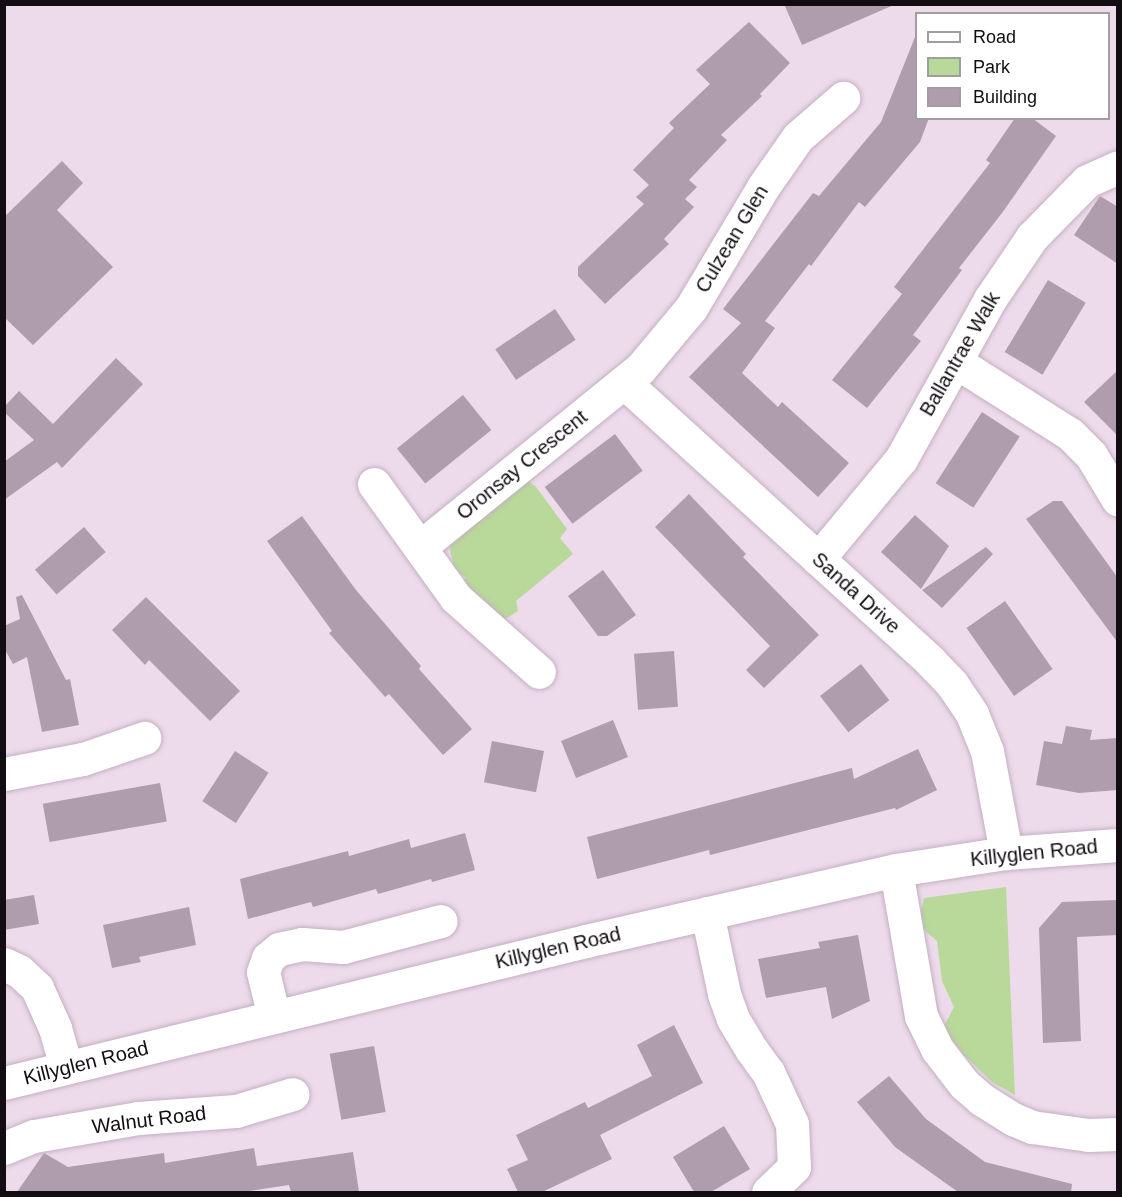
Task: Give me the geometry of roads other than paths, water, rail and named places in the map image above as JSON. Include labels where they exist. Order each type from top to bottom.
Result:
[{"type":"street","name":"Culzean Glen","points":[[625,383],[653,354],[691,308],[763,187],[798,137],[843,98]]},
{"type":"street","name":"Ballantrae Walk","points":[[818,559],[901,459],[990,299],[1032,237],[1087,181],[1118,167]]},
{"type":"street","points":[[956,362],[1070,434],[1091,455],[1118,500]]},
{"type":"street","name":"Oronsay Crescent","points":[[420,547],[625,383]]},
{"type":"street","name":"Sanda Drive","points":[[625,383],[930,660],[967,706],[987,751],[1006,853]]},
{"type":"street","points":[[374,484],[456,598],[539,672]]},
{"type":"street","points":[[4,774],[82,759],[144,738]]},
{"type":"street","name":"Killyglen Road","points":[[4,1083],[707,913],[896,870],[1006,853],[1118,845]]},
{"type":"street","points":[[896,870],[921,1016],[937,1049],[964,1084],[1013,1119],[1032,1127],[1088,1135],[1118,1134]]},
{"type":"street","points":[[707,913],[724,994],[751,1049],[768,1072],[792,1124],[794,1167],[768,1192]]},
{"type":"street","points":[[274,1017],[263,972],[268,958],[279,949],[302,944],[343,947],[441,921]]},
{"type":"street","points":[[4,964],[19,971],[38,988],[55,1028],[66,1067]]},
{"type":"street","name":"Walnut Road","points":[[4,1148],[34,1136],[138,1118],[236,1111],[293,1094]]}]
